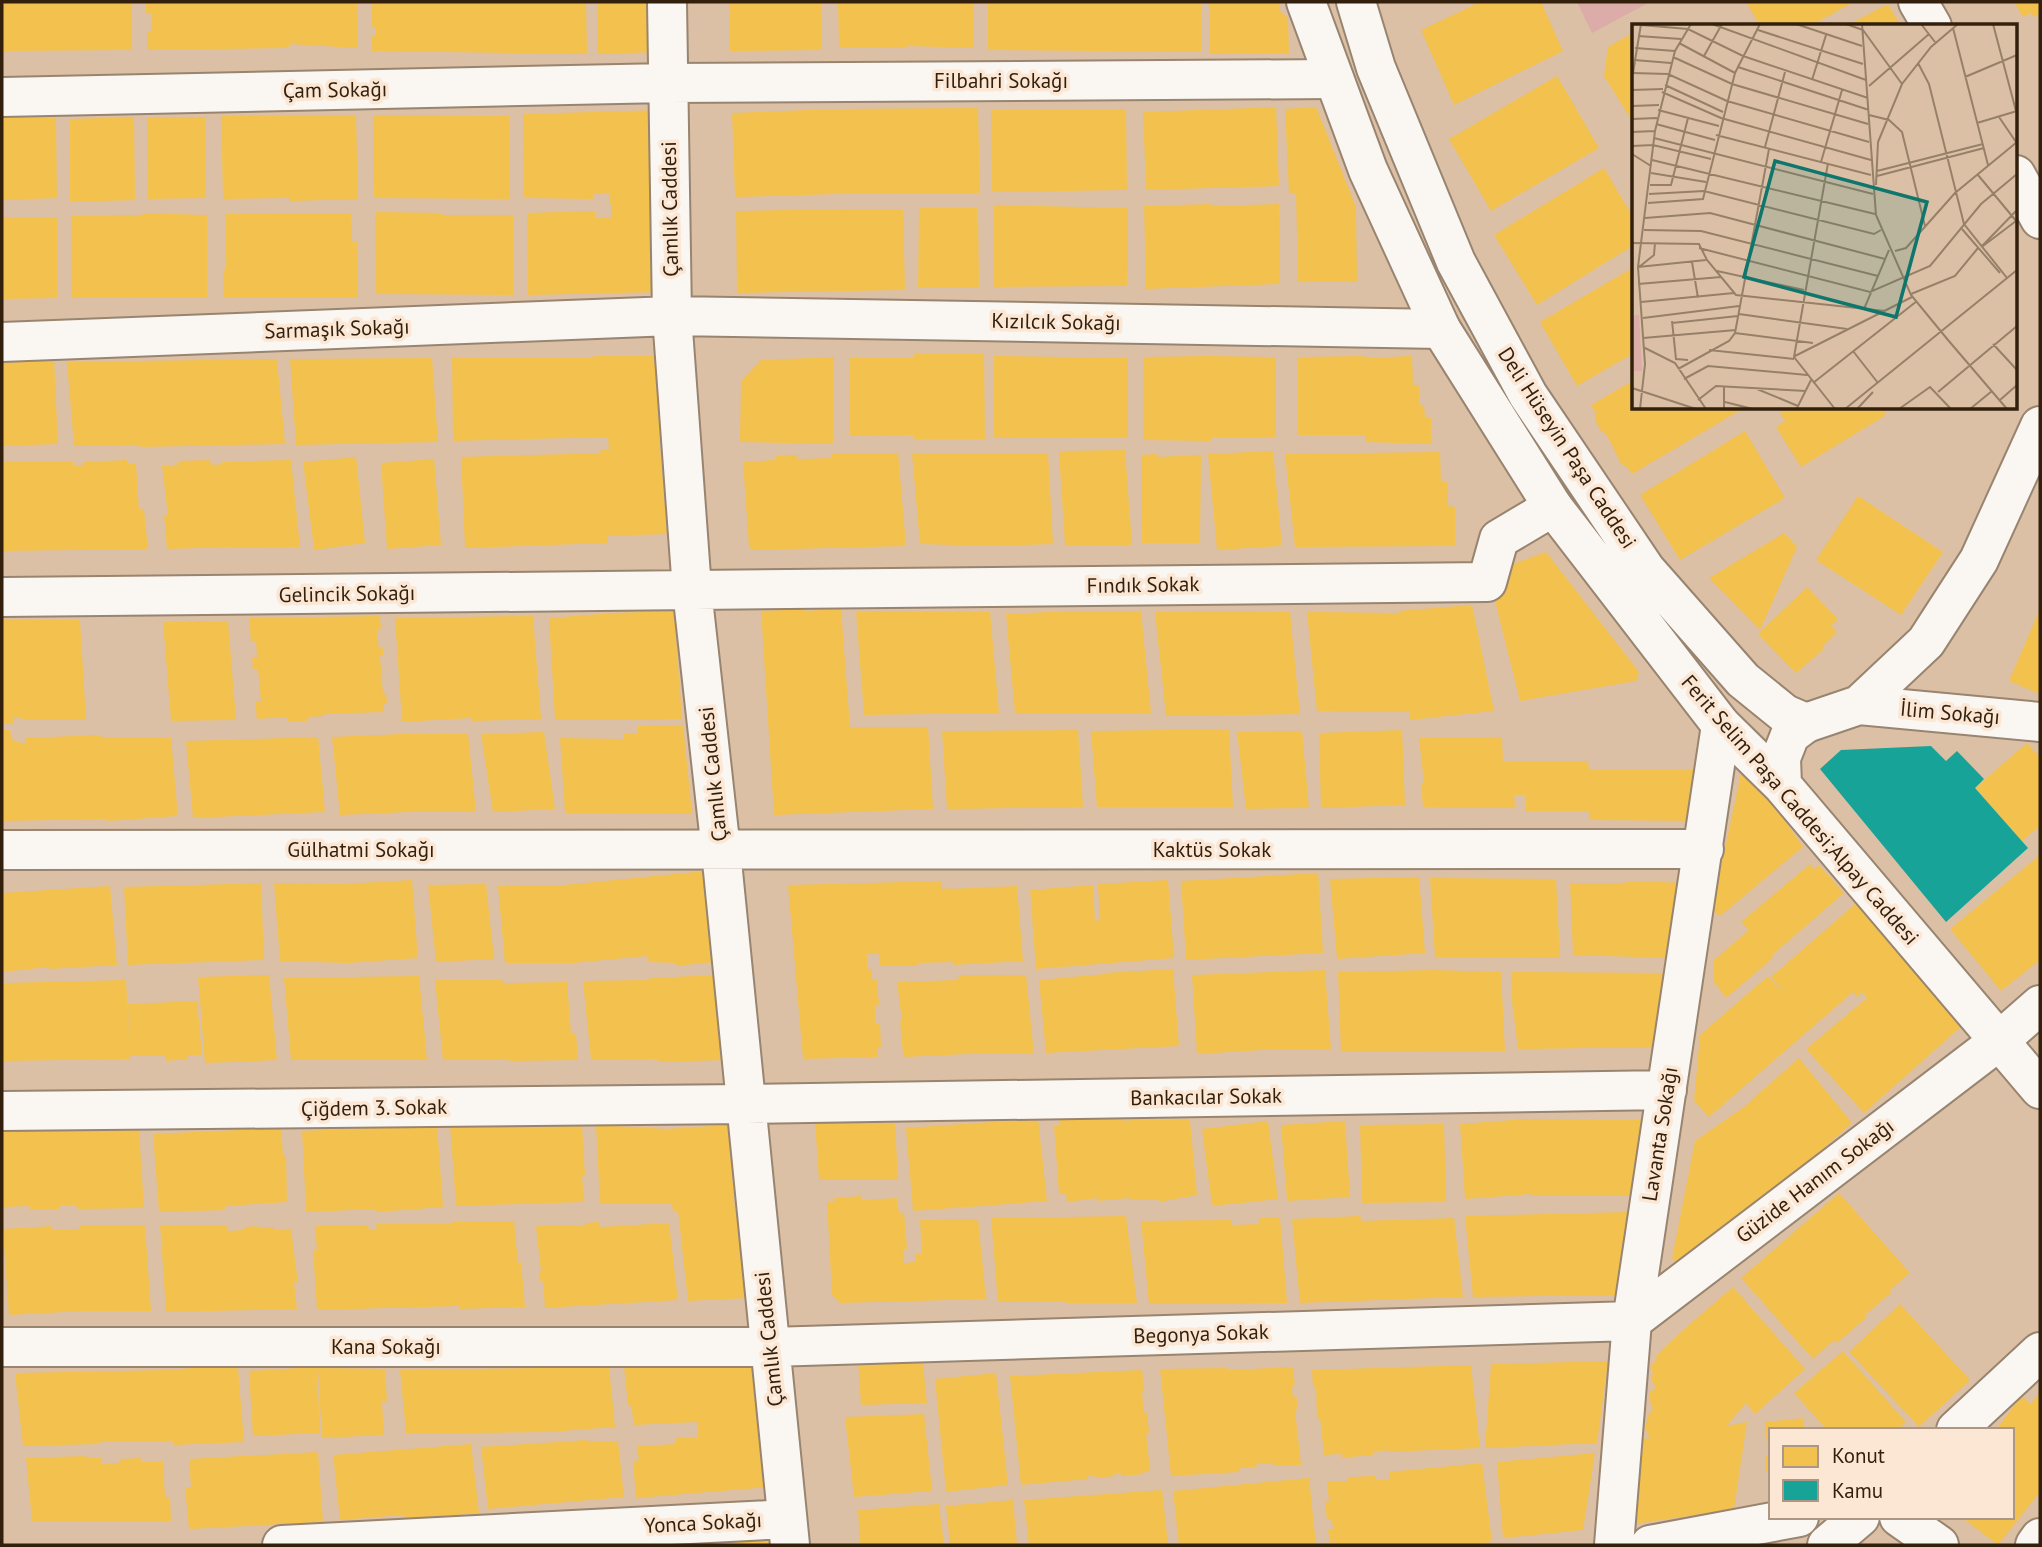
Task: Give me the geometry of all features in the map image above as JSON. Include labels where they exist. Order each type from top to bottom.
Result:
[{"type":"street","name":"Çamlık Caddesi","points":[[667,2],[672,316],[692,590],[721,851],[789,1532]]},
{"type":"street","name":"Ferit Selim Paşa Caddesi;Alpay Caddesi","points":[[1306,2],[1368,170],[1441,329],[1553,507],[1721,725],[1782,785],[2040,1089]]},
{"type":"street","name":"Deli Hüseyin Paşa Caddesi","points":[[1356,2],[1376,68],[1456,262],[1528,395],[1646,570],[1743,680],[1785,714],[1806,723]]},
{"type":"street","points":[[1918,2],[1931,24]]},
{"type":"street","name":"Filbahri Sokağı","points":[[668,83],[1335,79]]},
{"type":"street","name":"Çam Sokağı","points":[[2,97],[668,83]]},
{"type":"street","points":[[2018,179],[2040,219]]},
{"type":"street","points":[[1441,329],[1479,306]]},
{"type":"street","name":"Kızılcık Sokağı","points":[[672,316],[1441,329]]},
{"type":"street","name":"Sarmaşık Sokağı","points":[[2,342],[672,316]]},
{"type":"street","points":[[1782,785],[1781,758],[1790,735],[1806,723],[1859,705],[1926,642],[1979,560],[2040,426]]},
{"type":"street","name":"Fındık Sokak","points":[[692,590],[1487,582],[1499,539],[1553,507]]},
{"type":"street","name":"Gelincik Sokağı","points":[[2,597],[692,590]]},
{"type":"street","name":"İlim Sokağı","points":[[1859,705],[2040,722]]},
{"type":"street","name":"Lavanta Sokağı","points":[[1614,1545],[1632,1321],[1721,725]]},
{"type":"street","name":"Kaktüs Sokak","points":[[721,851],[1704,849]]},
{"type":"street","name":"Gülhatmi Sokağı","points":[[2,850],[721,851]]},
{"type":"street","name":"Güzide Hanım Sokağı","points":[[1632,1321],[1999,1041],[2040,1005]]},
{"type":"street","name":"Bankacılar Sokak","points":[[746,1104],[1667,1090]]},
{"type":"street","name":"Çiğdem 3. Sokak","points":[[2,1111],[746,1104]]},
{"type":"street","name":"Begonya Sokak","points":[[770,1346],[1632,1321]]},
{"type":"street","name":"Kana Sokağı","points":[[2,1347],[770,1346]]},
{"type":"street","points":[[1958,1428],[2040,1352]]},
{"type":"street","points":[[1650,1545],[1788,1519]]},
{"type":"street","points":[[1827,1545],[1858,1519]]},
{"type":"street","points":[[1902,1519],[1939,1545]]},
{"type":"street","name":"Yonca Sokağı","points":[[282,1545],[789,1532]]},
{"type":"street","points":[[2035,1545],[2040,1538]]},
{"type":"shaded area","points":[[1577,2],[1650,2],[1592,33]]},
{"type":"building: Konut","points":[[2,2],[132,2],[132,50],[2,51]]},
{"type":"building: Konut","points":[[146,2],[357,2],[357,48],[289,44],[289,48],[147,50],[147,32],[151,32],[152,13],[146,13]]},
{"type":"building: Konut","points":[[372,2],[586,2],[587,54],[372,51],[372,35],[376,35],[376,27],[372,27]]},
{"type":"building: Konut","points":[[597,2],[658,2],[659,52],[597,54]]},
{"type":"building: Konut","points":[[729,2],[821,2],[821,50],[730,51]]},
{"type":"building: Konut","points":[[838,2],[974,2],[974,48],[839,48]]},
{"type":"building: Konut","points":[[988,2],[1201,2],[1201,52],[988,50]]},
{"type":"building: Konut","points":[[1209,2],[1280,2],[1280,11],[1288,18],[1289,53],[1210,54]]},
{"type":"building: Konut","points":[[1480,2],[1541,2],[1563,51],[1454,105],[1421,30]]},
{"type":"building: Konut","points":[[1746,2],[1854,2],[1814,24],[1759,24]]},
{"type":"building: Konut","points":[[2014,2],[2040,2],[2040,13],[2034,17],[2031,13],[2023,17]]},
{"type":"building: Konut","points":[[1886,5],[1900,24],[1850,24]]},
{"type":"building: Konut","points":[[1632,33],[1632,121],[1604,76],[1608,47]]},
{"type":"building: Konut","points":[[1557,76],[1599,148],[1491,211],[1449,139]]},
{"type":"building: Konut","points":[[1276,107],[1279,186],[1146,190],[1143,112]]},
{"type":"building: Konut","points":[[1316,107],[1356,207],[1357,282],[1298,282],[1296,193],[1289,194],[1285,109]]},
{"type":"building: Konut","points":[[978,108],[980,193],[735,197],[732,113]]},
{"type":"building: Konut","points":[[1126,109],[1127,190],[992,192],[991,110]]},
{"type":"building: Konut","points":[[660,110],[661,292],[528,295],[527,213],[595,211],[595,218],[611,218],[611,203],[609,204],[609,194],[593,194],[593,199],[524,198],[523,114]]},
{"type":"building: Konut","points":[[356,115],[358,199],[223,199],[221,116]]},
{"type":"building: Konut","points":[[373,115],[509,116],[510,199],[374,198]]},
{"type":"building: Konut","points":[[134,117],[135,200],[70,202],[70,119]]},
{"type":"building: Konut","points":[[147,117],[205,117],[206,198],[148,199]]},
{"type":"building: Konut","points":[[2,118],[56,118],[57,198],[2,200]]},
{"type":"building: Konut","points":[[1604,168],[1632,216],[1632,246],[1537,305],[1494,235]]},
{"type":"building: Konut","points":[[1279,204],[1280,284],[1146,289],[1144,206]]},
{"type":"building: Konut","points":[[994,205],[1128,208],[1127,286],[994,287]]},
{"type":"building: Konut","points":[[919,208],[978,208],[979,288],[918,288]]},
{"type":"building: Konut","points":[[903,210],[905,290],[737,293],[736,211]]},
{"type":"building: Konut","points":[[375,212],[513,215],[513,295],[376,294]]},
{"type":"building: Konut","points":[[141,213],[207,215],[207,297],[71,298],[71,216]]},
{"type":"building: Konut","points":[[351,213],[352,241],[357,241],[358,297],[223,297],[223,270],[226,269],[225,214]]},
{"type":"building: Konut","points":[[2,217],[58,217],[58,298],[2,299]]},
{"type":"building: Konut","points":[[1632,268],[1632,354],[1577,386],[1540,322]]},
{"type":"building: Konut","points":[[914,354],[984,354],[985,439],[914,439],[914,435],[850,436],[850,358],[914,358]]},
{"type":"building: Konut","points":[[658,356],[660,448],[667,534],[607,536],[608,543],[465,548],[461,457],[601,453],[600,449],[609,449],[608,437],[453,441],[452,358]]},
{"type":"building: Konut","points":[[994,356],[1128,358],[1128,437],[994,438]]},
{"type":"building: Konut","points":[[1412,356],[1413,385],[1419,385],[1419,405],[1424,405],[1425,417],[1431,417],[1431,444],[1365,442],[1365,435],[1297,434],[1297,357]]},
{"type":"building: Konut","points":[[834,357],[833,444],[740,442],[741,381],[761,360]]},
{"type":"building: Konut","points":[[1143,357],[1276,357],[1276,437],[1211,437],[1211,441],[1143,440]]},
{"type":"building: Konut","points":[[432,358],[438,442],[296,445],[290,359]]},
{"type":"building: Konut","points":[[277,359],[285,444],[74,446],[67,362]]},
{"type":"building: Konut","points":[[54,360],[58,444],[2,446],[2,363]]},
{"type":"building: Konut","points":[[1632,381],[1632,410],[1741,410],[1632,474],[1621,464],[1607,435],[1601,431],[1591,405]]},
{"type":"building: Konut","points":[[1785,410],[1883,410],[1886,415],[1801,467],[1776,427],[1785,421],[1780,413]]},
{"type":"building: Konut","points":[[1745,431],[1785,498],[1680,560],[1640,495]]},
{"type":"building: Konut","points":[[1125,450],[1132,545],[1065,546],[1059,451]]},
{"type":"building: Konut","points":[[1273,451],[1282,546],[1217,550],[1208,454]]},
{"type":"building: Konut","points":[[1440,452],[1441,482],[1447,482],[1448,506],[1455,507],[1455,546],[1295,547],[1285,454]]},
{"type":"building: Konut","points":[[831,453],[898,453],[906,546],[752,550],[749,547],[743,462],[775,460],[775,456],[798,455],[798,459],[831,458]]},
{"type":"building: Konut","points":[[912,453],[1048,453],[1053,544],[920,544]]},
{"type":"building: Konut","points":[[1157,454],[1157,457],[1201,455],[1200,543],[1142,543],[1141,455]]},
{"type":"building: Konut","points":[[356,457],[365,543],[314,550],[303,462]]},
{"type":"building: Konut","points":[[434,459],[441,545],[387,549],[381,463]]},
{"type":"building: Konut","points":[[127,460],[127,464],[136,463],[139,510],[144,509],[148,549],[2,551],[2,461],[73,461],[74,466],[83,465],[83,462]]},
{"type":"building: Konut","points":[[210,460],[211,465],[223,464],[222,462],[291,460],[300,547],[167,549],[164,515],[168,515],[162,466],[178,465],[178,461]]},
{"type":"building: Konut","points":[[1858,496],[1943,552],[1901,615],[1816,560]]},
{"type":"building: Konut","points":[[1784,533],[1797,547],[1760,630],[1709,578]]},
{"type":"building: Konut","points":[[1546,552],[1639,672],[1636,681],[1520,701],[1488,573]]},
{"type":"building: Konut","points":[[1807,587],[1838,619],[1831,626],[1837,632],[1822,647],[1824,649],[1796,673],[1758,634]]},
{"type":"building: Konut","points":[[1472,605],[1494,711],[1410,720],[1409,712],[1317,711],[1307,612],[1399,613],[1398,611]]},
{"type":"building: Konut","points":[[841,609],[850,727],[928,727],[933,809],[774,815],[761,611]]},
{"type":"building: Konut","points":[[2040,609],[2040,694],[2009,681]]},
{"type":"building: Konut","points":[[674,611],[682,719],[555,720],[549,618]]},
{"type":"building: Konut","points":[[856,611],[990,612],[999,713],[864,715]]},
{"type":"building: Konut","points":[[1141,611],[1151,713],[1015,714],[1006,614]]},
{"type":"building: Konut","points":[[1155,612],[1290,612],[1300,714],[1166,716]]},
{"type":"building: Konut","points":[[380,616],[381,630],[377,630],[379,649],[383,648],[383,656],[380,656],[383,693],[386,693],[387,703],[383,704],[384,712],[324,714],[308,717],[308,721],[287,722],[287,717],[257,719],[255,701],[261,701],[258,669],[253,670],[252,658],[257,657],[256,641],[251,642],[249,618]]},
{"type":"building: Konut","points":[[533,616],[541,719],[471,721],[471,718],[402,722],[395,618]]},
{"type":"building: Konut","points":[[2,620],[80,620],[86,720],[14,718],[14,723],[2,724]]},
{"type":"building: Konut","points":[[228,621],[236,720],[171,721],[163,622]]},
{"type":"building: Konut","points":[[683,725],[692,814],[565,813],[560,738],[624,739],[624,734],[638,733],[638,726]]},
{"type":"building: Konut","points":[[1229,729],[1233,807],[1097,807],[1091,731]]},
{"type":"building: Konut","points":[[2,730],[10,730],[12,740],[21,743],[25,743],[25,738],[100,735],[171,738],[178,816],[108,821],[2,821]]},
{"type":"building: Konut","points":[[1078,730],[1083,807],[947,809],[942,731]]},
{"type":"building: Konut","points":[[1402,730],[1405,805],[1321,808],[1319,733]]},
{"type":"building: Konut","points":[[1302,731],[1309,808],[1246,809],[1237,732]]},
{"type":"building: Konut","points":[[544,732],[555,809],[493,812],[481,734]]},
{"type":"building: Konut","points":[[468,734],[476,812],[340,815],[332,737]]},
{"type":"building: Konut","points":[[318,737],[325,812],[193,818],[186,741]]},
{"type":"building: Konut","points":[[1502,737],[1503,762],[1588,761],[1589,770],[1703,770],[1704,821],[1589,820],[1589,811],[1526,811],[1526,795],[1514,795],[1515,808],[1423,807],[1421,784],[1424,783],[1419,738]]},
{"type":"building: Konut","points":[[2027,743],[2040,755],[2040,826],[2022,841],[1975,788]]},
{"type":"building: Konut","points":[[1749,772],[1803,847],[1720,916],[1710,908],[1740,782],[1739,776]]},
{"type":"building: Konut","points":[[2040,855],[2040,960],[2001,991],[1950,929]]},
{"type":"building: Konut","points":[[1810,864],[1814,869],[1819,865],[1844,893],[1726,998],[1714,982],[1714,960],[1749,930],[1741,922]]},
{"type":"building: Konut","points":[[706,871],[714,962],[676,966],[675,963],[648,962],[647,956],[573,963],[505,963],[498,886],[564,885]]},
{"type":"building: Konut","points":[[1318,873],[1323,953],[1186,960],[1181,881]]},
{"type":"building: Konut","points":[[1419,877],[1425,953],[1337,959],[1330,879]]},
{"type":"building: Konut","points":[[1430,878],[1556,879],[1560,958],[1435,957]]},
{"type":"building: Konut","points":[[412,880],[418,958],[348,963],[280,961],[274,883],[342,884]]},
{"type":"building: Konut","points":[[1168,880],[1174,958],[1036,969],[1030,890],[1093,885],[1095,921],[1100,920],[1098,884]]},
{"type":"building: Konut","points":[[941,881],[942,889],[1017,886],[1023,961],[880,966],[879,954],[867,954],[867,969],[872,969],[872,980],[877,980],[879,1006],[875,1006],[875,1023],[880,1023],[881,1048],[877,1048],[877,1057],[803,1059],[788,885]]},
{"type":"building: Konut","points":[[261,883],[264,960],[128,965],[124,887]]},
{"type":"building: Konut","points":[[1570,883],[1690,883],[1667,958],[1573,955]]},
{"type":"building: Konut","points":[[486,884],[494,959],[436,962],[428,885]]},
{"type":"building: Konut","points":[[110,886],[117,965],[49,967],[2,972],[2,893]]},
{"type":"building: Konut","points":[[1862,898],[1964,1024],[1864,1113],[1806,1049],[1867,998],[1862,992],[1857,997],[1853,992],[1709,1117],[1694,1101],[1700,1035],[1768,976],[1790,1000],[1771,977]]},
{"type":"building: Konut","points":[[1173,969],[1179,1046],[1046,1053],[1039,980]]},
{"type":"building: Konut","points":[[1325,970],[1331,1050],[1197,1054],[1192,975]]},
{"type":"building: Konut","points":[[1338,972],[1501,972],[1505,1051],[1341,1052]]},
{"type":"building: Konut","points":[[1511,972],[1664,973],[1656,1047],[1518,1049]]},
{"type":"building: Konut","points":[[269,975],[277,1060],[205,1063],[198,977]]},
{"type":"building: Konut","points":[[717,975],[726,1060],[591,1060],[583,981]]},
{"type":"building: Konut","points":[[958,975],[1026,975],[1034,1054],[903,1055],[897,982],[959,980]]},
{"type":"building: Konut","points":[[419,976],[427,1060],[291,1060],[284,978]]},
{"type":"building: Konut","points":[[126,980],[129,1040],[128,1004],[197,1001],[202,1055],[187,1055],[188,1059],[165,1061],[165,1056],[130,1056],[130,1059],[2,1061],[2,983]]},
{"type":"building: Konut","points":[[435,980],[567,982],[571,1034],[576,1033],[578,1060],[443,1060]]},
{"type":"building: Konut","points":[[1799,1058],[1852,1123],[1685,1271],[1672,1258],[1695,1141],[1751,1102]]},
{"type":"building: Konut","points":[[1092,1117],[1094,1120],[1122,1118],[1123,1121],[1152,1118],[1188,1119],[1197,1195],[1159,1202],[1158,1199],[1129,1198],[1097,1201],[1097,1198],[1067,1202],[1066,1194],[1059,1194],[1054,1126],[1060,1126],[1059,1120]]},
{"type":"building: Konut","points":[[1038,1119],[1047,1201],[913,1211],[906,1128]]},
{"type":"building: Konut","points":[[1525,1119],[1645,1120],[1637,1196],[1532,1194],[1465,1199],[1460,1124]]},
{"type":"building: Konut","points":[[1268,1121],[1278,1199],[1212,1206],[1202,1129]]},
{"type":"building: Konut","points":[[1345,1121],[1350,1197],[1287,1201],[1281,1125]]},
{"type":"building: Konut","points":[[815,1123],[895,1123],[898,1180],[819,1180]]},
{"type":"building: Konut","points":[[1444,1124],[1446,1202],[1362,1203],[1360,1125]]},
{"type":"building: Konut","points":[[437,1125],[443,1207],[376,1212],[376,1209],[306,1212],[302,1131]]},
{"type":"building: Konut","points":[[450,1125],[582,1125],[584,1202],[456,1206]]},
{"type":"building: Konut","points":[[596,1125],[667,1129],[728,1125],[735,1211],[748,1298],[688,1301],[678,1211],[673,1211],[672,1204],[600,1204]]},
{"type":"building: Konut","points":[[281,1128],[283,1155],[286,1155],[287,1202],[225,1206],[225,1210],[159,1212],[153,1134]]},
{"type":"building: Konut","points":[[2,1130],[139,1130],[144,1208],[77,1209],[77,1205],[60,1205],[60,1209],[30,1210],[30,1206],[2,1207]]},
{"type":"building: Konut","points":[[1839,1193],[1910,1273],[1865,1315],[1867,1317],[1837,1343],[1834,1340],[1813,1359],[1741,1278]]},
{"type":"building: Konut","points":[[861,1196],[862,1200],[897,1198],[899,1213],[904,1213],[907,1249],[903,1250],[904,1263],[916,1262],[915,1254],[922,1254],[920,1220],[978,1219],[986,1299],[840,1303],[832,1295],[827,1202],[835,1202],[834,1198]]},
{"type":"building: Konut","points":[[1629,1212],[1624,1295],[1473,1297],[1465,1216]]},
{"type":"building: Konut","points":[[1126,1216],[1137,1303],[998,1302],[991,1218]]},
{"type":"building: Konut","points":[[1359,1216],[1361,1221],[1454,1218],[1463,1297],[1300,1303],[1292,1219]]},
{"type":"building: Konut","points":[[1280,1217],[1287,1303],[1149,1304],[1141,1221],[1231,1220],[1232,1225],[1259,1224],[1259,1218]]},
{"type":"building: Konut","points":[[514,1221],[525,1307],[317,1310],[313,1250],[317,1250],[315,1226],[368,1225],[369,1230],[377,1229],[376,1224]]},
{"type":"building: Konut","points":[[599,1222],[600,1227],[669,1223],[678,1300],[545,1308],[536,1228],[538,1225],[586,1225],[585,1223]]},
{"type":"building: Konut","points":[[79,1225],[145,1225],[151,1311],[9,1315],[3,1229],[52,1226],[52,1230],[79,1229]]},
{"type":"building: Konut","points":[[160,1225],[228,1225],[228,1231],[258,1226],[274,1227],[274,1230],[291,1229],[298,1283],[294,1282],[297,1309],[166,1312]]},
{"type":"building: Konut","points":[[1733,1287],[1805,1369],[1755,1414],[1746,1403],[1726,1426],[1747,1422],[1734,1509],[1635,1524],[1642,1439],[1650,1438],[1645,1428],[1653,1408],[1649,1399],[1650,1392],[1656,1388],[1651,1379],[1653,1372],[1650,1367],[1657,1359],[1655,1357],[1683,1330]]},
{"type":"building: Konut","points":[[1900,1304],[1970,1380],[1919,1427],[1849,1352]]},
{"type":"building: Konut","points":[[1843,1351],[1906,1422],[1899,1428],[1825,1428],[1794,1393]]},
{"type":"building: Konut","points":[[922,1356],[927,1403],[861,1405],[858,1359]]},
{"type":"building: Konut","points":[[757,1359],[770,1487],[636,1498],[633,1461],[639,1460],[637,1446],[676,1444],[675,1437],[698,1438],[697,1422],[634,1425],[631,1406],[628,1406],[624,1366]]},
{"type":"building: Konut","points":[[1608,1361],[1597,1443],[1485,1448],[1491,1364]]},
{"type":"building: Konut","points":[[1471,1365],[1480,1448],[1387,1450],[1373,1452],[1373,1455],[1341,1458],[1341,1454],[1324,1455],[1312,1370]]},
{"type":"building: Konut","points":[[216,1366],[238,1368],[244,1442],[174,1445],[174,1441],[100,1442],[23,1446],[15,1373],[169,1370]]},
{"type":"building: Konut","points":[[317,1367],[320,1433],[253,1436],[249,1371]]},
{"type":"building: Konut","points":[[609,1367],[615,1427],[549,1432],[406,1434],[400,1370]]},
{"type":"building: Konut","points":[[1293,1367],[1295,1386],[1292,1386],[1293,1398],[1297,1398],[1298,1409],[1295,1410],[1301,1465],[1256,1464],[1257,1467],[1239,1468],[1239,1472],[1171,1476],[1160,1369]]},
{"type":"building: Konut","points":[[318,1368],[385,1369],[387,1402],[382,1402],[384,1435],[322,1438]]},
{"type":"building: Konut","points":[[1142,1370],[1150,1471],[1122,1476],[1122,1473],[1114,1473],[1115,1476],[1094,1478],[1095,1475],[1088,1475],[1088,1479],[1021,1485],[1010,1376]]},
{"type":"building: Konut","points":[[996,1373],[1008,1485],[946,1492],[935,1379]]},
{"type":"building: Konut","points":[[2040,1392],[2040,1492],[1998,1545],[1964,1519],[2014,1519],[2014,1428],[1997,1428],[2021,1396],[2031,1404]]},
{"type":"building: Konut","points":[[924,1414],[932,1491],[854,1497],[845,1417]]},
{"type":"building: Konut","points":[[1803,1418],[1805,1428],[1769,1428],[1769,1472],[1766,1472],[1765,1456],[1768,1456],[1765,1422]]},
{"type":"building: Konut","points":[[587,1440],[618,1441],[624,1497],[488,1509],[481,1447]]},
{"type":"building: Konut","points":[[471,1444],[479,1513],[405,1519],[404,1515],[340,1520],[333,1455]]},
{"type":"building: Konut","points":[[318,1452],[323,1522],[189,1529],[185,1487],[191,1487],[189,1459]]},
{"type":"building: Konut","points":[[1595,1453],[1583,1530],[1503,1538],[1497,1462]]},
{"type":"building: Konut","points":[[26,1458],[101,1458],[101,1464],[120,1463],[120,1459],[141,1458],[141,1462],[163,1462],[165,1497],[170,1497],[171,1521],[32,1521]]},
{"type":"building: Konut","points":[[1482,1463],[1492,1542],[1467,1545],[1330,1543],[1328,1530],[1333,1529],[1332,1520],[1327,1520],[1327,1482],[1348,1481],[1348,1477],[1376,1476],[1376,1480],[1390,1479],[1389,1472]]},
{"type":"building: Konut","points":[[1309,1478],[1316,1545],[1179,1545],[1173,1491]]},
{"type":"building: Konut","points":[[1162,1490],[1168,1545],[1029,1545],[1024,1500]]},
{"type":"building: Konut","points":[[1013,1500],[1017,1545],[950,1545],[946,1506]]},
{"type":"building: Konut","points":[[939,1504],[944,1545],[860,1545],[858,1510]]},
{"type":"building: Konut","points":[[772,1532],[773,1545],[676,1545],[676,1543]]},
{"type":"building: Kamu","points":[[1931,746],[1946,761],[1957,751],[1984,779],[1975,788],[2028,848],[1946,922],[1820,769],[1841,750]]}]
